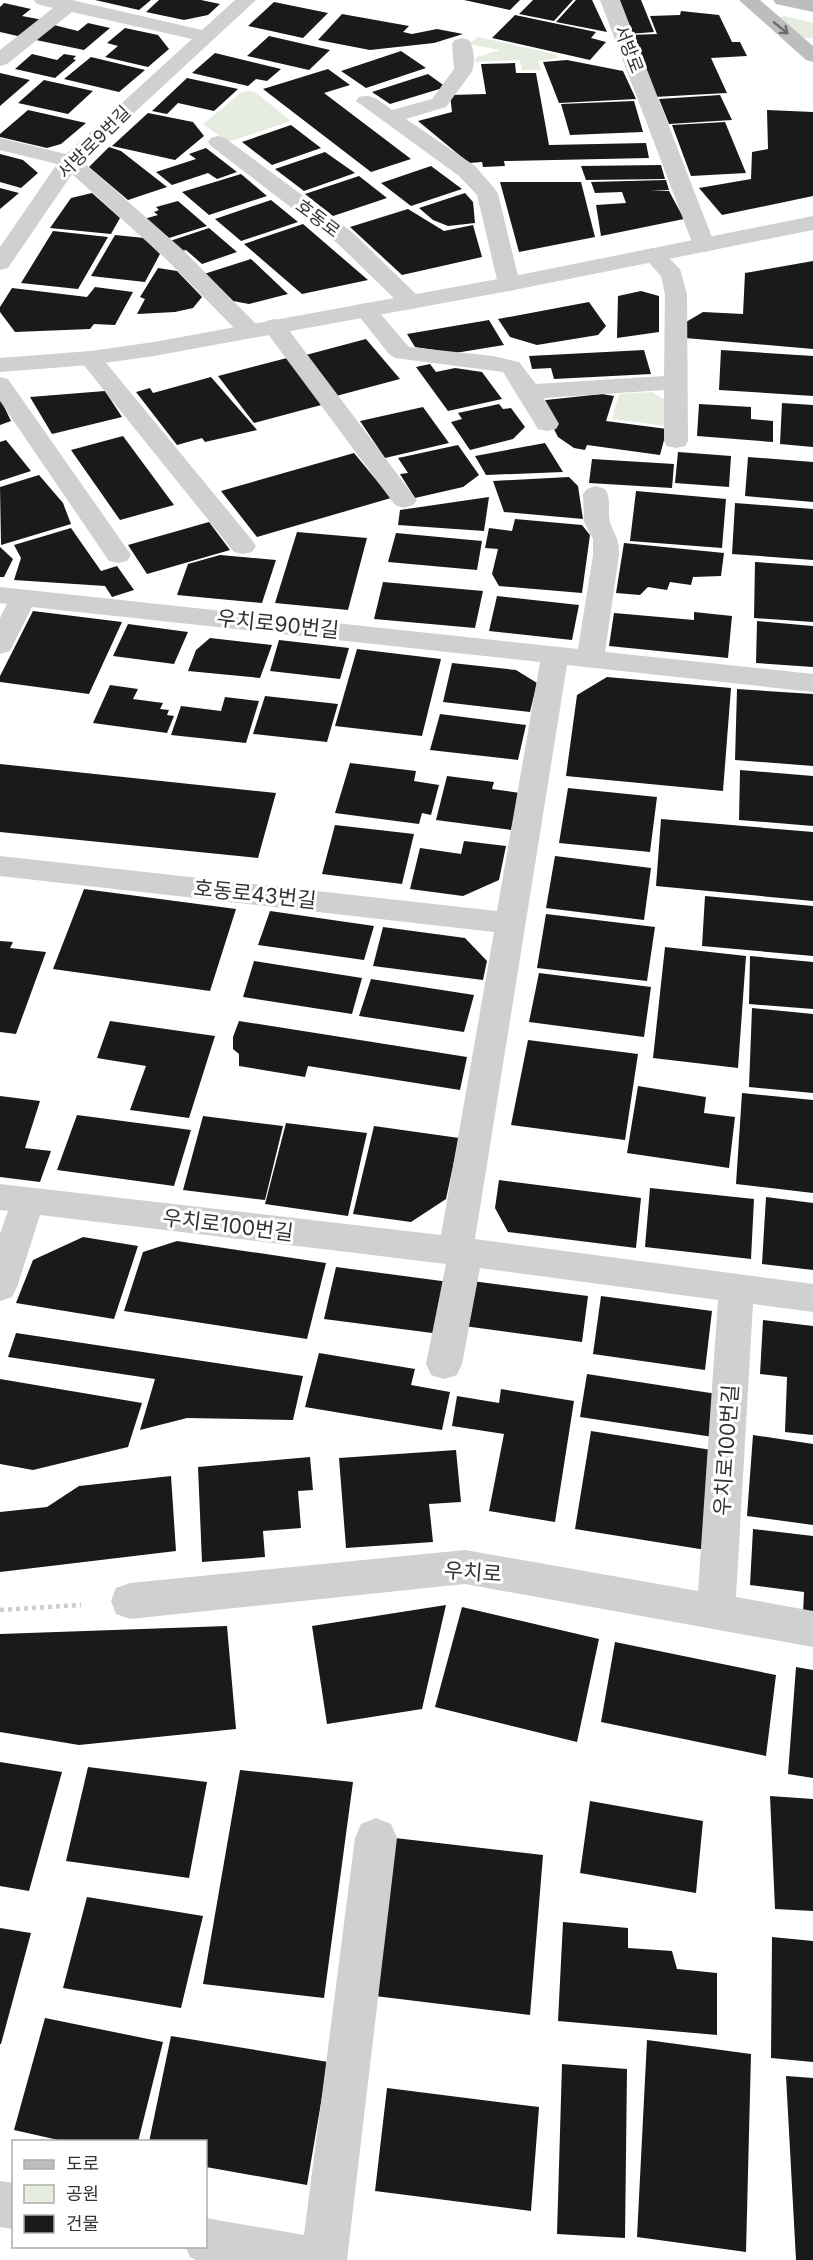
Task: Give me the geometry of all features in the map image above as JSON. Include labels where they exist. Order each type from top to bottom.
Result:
[{"type":"main road","points":[[748,0],[813,56]]},
{"type":"main road","points":[[783,0],[813,6]]},
{"type":"street","points":[[44,0],[204,36]]},
{"type":"street","name":"서방로9번길","points":[[0,263],[70,161],[246,0]]},
{"type":"street","name":"서방로","points":[[610,0],[704,244]]},
{"type":"street","points":[[0,60],[69,5]]},
{"type":"street","points":[[390,117],[439,103],[464,69],[462,44]]},
{"type":"street","points":[[366,101],[467,171],[487,194],[509,284]]},
{"type":"street","name":"호동로","points":[[218,142],[344,237],[411,302]]},
{"type":"street","points":[[0,144],[70,161],[175,255],[250,331]]},
{"type":"street","points":[[0,365],[90,358],[250,331],[509,284],[813,223]]},
{"type":"street","points":[[653,255],[672,274],[676,294],[676,441]]},
{"type":"street","points":[[365,310],[397,349],[403,353],[511,367],[529,392],[546,424]]},
{"type":"street","points":[[274,326],[404,500]]},
{"type":"street","points":[[90,358],[243,546]]},
{"type":"street","points":[[529,392],[676,382]]},
{"type":"street","points":[[0,384],[118,555]]},
{"type":"street","points":[[591,658],[606,555],[606,539],[597,522],[596,494]]},
{"type":"street","points":[[0,645],[12,597]]},
{"type":"street","name":"우치로90번길","points":[[12,597],[813,683]]},
{"type":"street","points":[[444,1364],[511,923],[555,654]]},
{"type":"street","name":"호동로43번길","points":[[0,866],[511,923]]},
{"type":"street","points":[[0,1287],[14,1199]]},
{"type":"street","name":"우치로100번길","points":[[14,1199],[461,1252],[813,1298]]},
{"type":"street","name":"우치로100번길","points":[[716,1612],[736,1288]]},
{"type":"street","name":"우치로","points":[[130,1602],[465,1567],[813,1629]]},
{"type":"street","points":[[324,2260],[376,1838]]},
{"type":"street","points":[[207,2241],[312,2260]]},
{"type":"path","points":[[0,1610],[130,1602]]},
{"type":"green space","points":[[784,16],[813,23],[813,38],[804,38],[778,18]]},
{"type":"green space","points":[[478,37],[550,53],[557,55],[558,58],[538,61],[541,70],[522,70],[520,60],[474,62],[477,57],[500,50],[469,44]]},
{"type":"green space","points":[[242,92],[255,92],[291,121],[228,142],[203,124]]},
{"type":"green space","points":[[652,392],[669,402],[666,426],[612,419],[619,394]]},
{"type":"building","points":[[95,0],[151,0],[139,10]]},
{"type":"building","points":[[159,0],[201,0],[220,4],[208,15],[184,20],[146,12]]},
{"type":"building","points":[[464,0],[520,0],[510,10]]},
{"type":"building","points":[[533,0],[573,0],[554,21],[519,14]]},
{"type":"building","points":[[576,0],[592,0],[607,32],[556,22]]},
{"type":"building","points":[[615,0],[641,0],[654,32],[629,34]]},
{"type":"building","points":[[274,2],[328,13],[303,38],[248,26]]},
{"type":"building","points":[[4,3],[31,9],[22,16],[43,20],[22,37],[0,32],[0,7]]},
{"type":"building","points":[[681,11],[719,15],[732,42],[740,42],[747,56],[711,58],[727,93],[654,97],[629,35],[657,34],[650,16],[680,15]]},
{"type":"building","points":[[342,14],[409,26],[403,32],[412,34],[437,29],[463,34],[434,43],[370,50],[318,40]]},
{"type":"building","points":[[515,15],[596,32],[591,38],[606,42],[590,60],[492,38]]},
{"type":"building","points":[[88,23],[110,28],[84,50],[36,40],[54,25],[78,31]]},
{"type":"building","points":[[125,28],[158,35],[169,49],[148,67],[105,57],[118,46],[107,43]]},
{"type":"building","points":[[269,36],[330,50],[309,70],[247,56]]},
{"type":"building","points":[[401,51],[426,68],[366,88],[341,71]]},
{"type":"building","points":[[215,53],[281,69],[267,81],[256,79],[248,86],[192,73]]},
{"type":"building","points":[[32,54],[57,60],[64,54],[76,56],[73,59],[76,60],[55,78],[15,69]]},
{"type":"building","points":[[91,57],[145,70],[119,92],[64,79]]},
{"type":"building","points":[[567,60],[623,71],[636,99],[559,103],[543,62]]},
{"type":"building","points":[[515,63],[516,73],[536,73],[549,145],[646,143],[649,158],[504,161],[505,166],[483,167],[482,162],[469,163],[418,121],[452,112],[450,95],[486,94],[481,64]]},
{"type":"building","points":[[328,69],[350,85],[324,93],[411,159],[371,172],[263,89]]},
{"type":"building","points":[[0,73],[30,80],[0,106]]},
{"type":"building","points":[[428,74],[446,87],[390,104],[372,92]]},
{"type":"building","points":[[187,78],[238,89],[214,111],[178,103],[167,114],[152,111]]},
{"type":"building","points":[[44,80],[93,91],[68,114],[18,103]]},
{"type":"building","points":[[720,95],[732,120],[669,124],[659,99]]},
{"type":"building","points":[[634,101],[643,132],[570,135],[561,104]]},
{"type":"building","points":[[28,110],[86,123],[61,144],[47,148],[0,137],[0,134]]},
{"type":"building","points":[[767,110],[813,112],[813,196],[722,215],[699,188],[751,179],[752,152],[768,149]]},
{"type":"building","points":[[148,113],[193,122],[204,136],[175,160],[112,146]]},
{"type":"building","points":[[725,122],[746,173],[691,176],[672,125]]},
{"type":"building","points":[[291,125],[321,148],[272,165],[242,142]]},
{"type":"building","points":[[109,147],[121,151],[167,187],[128,200],[89,167]]},
{"type":"building","points":[[206,148],[237,172],[217,179],[208,173],[172,185],[156,172],[196,159],[189,154]]},
{"type":"building","points":[[325,152],[355,173],[304,191],[275,169]]},
{"type":"building","points":[[0,154],[23,160],[38,173],[21,188],[0,182]]},
{"type":"building","points":[[661,165],[665,179],[586,180],[581,166]]},
{"type":"building","points":[[431,166],[462,189],[411,206],[381,183]]},
{"type":"building","points":[[241,174],[267,196],[209,215],[182,192]]},
{"type":"building","points":[[359,176],[387,198],[333,216],[305,194]]},
{"type":"building","points":[[666,180],[669,190],[651,191],[669,191],[684,219],[601,236],[596,205],[626,203],[622,192],[595,193],[591,182]]},
{"type":"building","points":[[500,182],[581,182],[595,237],[519,252]]},
{"type":"building","points":[[0,188],[19,193],[0,209]]},
{"type":"building","points":[[92,193],[120,218],[111,234],[50,228],[71,198]]},
{"type":"building","points":[[465,193],[473,202],[475,223],[448,226],[433,220],[419,208]]},
{"type":"building","points":[[271,200],[298,222],[241,241],[215,219]]},
{"type":"building","points":[[178,201],[207,226],[166,239],[144,219],[158,215],[154,212],[159,210],[156,207]]},
{"type":"building","points":[[408,209],[444,231],[473,225],[482,257],[402,275],[350,227]]},
{"type":"building","points":[[303,224],[368,280],[302,294],[244,244]]},
{"type":"building","points":[[209,228],[237,252],[202,264],[186,250],[181,251],[170,241]]},
{"type":"building","points":[[53,231],[108,237],[78,289],[21,283]]},
{"type":"building","points":[[115,235],[144,238],[160,254],[145,282],[91,276]]},
{"type":"building","points":[[251,259],[288,294],[249,304],[233,301],[204,274]]},
{"type":"building","points":[[813,261],[813,349],[685,338],[686,322],[703,312],[743,314],[745,273]]},
{"type":"building","points":[[158,268],[177,271],[202,297],[193,308],[175,312],[137,314],[145,299],[140,297]]},
{"type":"building","points":[[95,287],[133,292],[115,325],[94,324],[90,329],[15,332],[0,312],[0,307],[12,288],[87,297]]},
{"type":"building","points":[[641,291],[659,296],[659,332],[617,338],[618,296]]},
{"type":"building","points":[[589,302],[606,326],[598,335],[537,345],[510,337],[498,319]]},
{"type":"building","points":[[489,320],[504,345],[455,353],[415,347],[407,334]]},
{"type":"building","points":[[366,339],[400,379],[336,396],[302,356]]},
{"type":"building","points":[[644,350],[651,374],[554,379],[551,368],[532,369],[529,356]]},
{"type":"building","points":[[721,350],[813,356],[813,396],[719,390]]},
{"type":"building","points":[[287,358],[325,404],[254,423],[218,376]]},
{"type":"building","points":[[430,364],[436,372],[455,368],[482,372],[502,399],[448,411],[416,367]]},
{"type":"building","points":[[211,377],[257,430],[205,442],[202,438],[177,445],[136,392],[150,388],[153,393]]},
{"type":"building","points":[[105,391],[122,417],[52,434],[30,397]]},
{"type":"building","points":[[602,394],[614,396],[606,421],[667,429],[660,455],[587,445],[585,450],[574,448],[558,437],[540,402]]},
{"type":"building","points":[[0,398],[11,421],[0,425]]},
{"type":"building","points":[[782,403],[813,405],[813,447],[780,444]]},
{"type":"building","points":[[499,404],[503,409],[511,408],[525,427],[513,439],[470,450],[451,422],[462,419],[458,413]]},
{"type":"building","points":[[699,404],[751,407],[751,419],[773,421],[773,442],[697,436]]},
{"type":"building","points":[[423,407],[449,443],[385,458],[360,421]]},
{"type":"building","points":[[123,436],[174,505],[120,520],[71,450]]},
{"type":"building","points":[[6,440],[31,471],[0,481],[0,442]]},
{"type":"building","points":[[545,443],[563,472],[486,475],[475,456]]},
{"type":"building","points":[[458,445],[479,475],[463,487],[415,498],[400,474],[408,473],[398,458]]},
{"type":"building","points":[[678,452],[731,456],[729,487],[675,483]]},
{"type":"building","points":[[354,453],[391,498],[257,537],[221,491]]},
{"type":"building","points":[[748,457],[813,462],[813,502],[745,496]]},
{"type":"building","points":[[592,459],[674,464],[672,488],[589,483]]},
{"type":"building","points":[[39,475],[63,503],[71,524],[1,545],[0,487]]},
{"type":"building","points":[[569,477],[578,486],[583,519],[504,512],[493,481]]},
{"type":"building","points":[[636,491],[726,499],[722,548],[630,541]]},
{"type":"building","points":[[489,497],[484,531],[398,525],[400,510]]},
{"type":"building","points":[[735,503],[813,509],[813,560],[732,554]]},
{"type":"building","points":[[515,519],[582,525],[590,535],[582,593],[499,586],[492,574],[498,549],[485,548],[489,528],[512,531]]},
{"type":"building","points":[[209,522],[230,550],[147,574],[128,545]]},
{"type":"building","points":[[71,528],[101,571],[117,566],[134,590],[112,597],[105,586],[14,580],[21,558],[14,545]]},
{"type":"building","points":[[297,532],[367,538],[348,610],[275,603]]},
{"type":"building","points":[[396,533],[482,541],[477,570],[388,562]]},
{"type":"building","points":[[624,543],[724,553],[721,576],[693,577],[691,585],[670,582],[667,590],[648,587],[640,595],[616,593]]},
{"type":"building","points":[[0,547],[13,559],[4,577],[0,577]]},
{"type":"building","points":[[220,555],[276,560],[262,603],[177,595],[188,564]]},
{"type":"building","points":[[755,562],[813,566],[813,622],[754,618]]},
{"type":"building","points":[[383,582],[483,591],[475,628],[374,619]]},
{"type":"building","points":[[497,596],[579,605],[572,640],[489,631]]},
{"type":"building","points":[[33,611],[122,622],[89,694],[0,682],[0,676]]},
{"type":"building","points":[[694,612],[732,616],[728,658],[609,646],[614,613],[694,620]]},
{"type":"building","points":[[757,621],[813,626],[813,667],[756,663]]},
{"type":"building","points":[[128,624],[188,632],[174,664],[113,656]]},
{"type":"building","points":[[210,638],[272,645],[260,678],[188,671],[196,650]]},
{"type":"building","points":[[279,640],[349,648],[340,679],[270,671]]},
{"type":"building","points":[[357,649],[441,659],[422,736],[335,726]]},
{"type":"building","points":[[452,663],[516,670],[537,683],[530,712],[443,702]]},
{"type":"building","points":[[607,677],[731,688],[723,791],[566,776],[577,695]]},
{"type":"building","points":[[110,685],[138,689],[133,699],[163,703],[160,709],[169,710],[167,715],[174,716],[167,733],[93,723]]},
{"type":"building","points":[[737,689],[813,694],[813,766],[735,760]]},
{"type":"building","points":[[265,696],[338,704],[327,742],[253,734]]},
{"type":"building","points":[[225,697],[259,701],[246,743],[171,735],[181,706],[221,711]]},
{"type":"building","points":[[440,714],[526,725],[518,760],[430,750]]},
{"type":"building","points":[[350,763],[416,771],[414,781],[439,785],[431,815],[422,813],[419,824],[335,813]]},
{"type":"building","points":[[0,764],[276,793],[258,858],[0,832]]},
{"type":"building","points":[[740,770],[813,776],[813,826],[739,820]]},
{"type":"building","points":[[447,776],[494,782],[492,789],[520,793],[511,830],[436,820]]},
{"type":"building","points":[[568,788],[657,797],[650,852],[559,843]]},
{"type":"building","points":[[661,819],[813,832],[813,901],[656,886]]},
{"type":"building","points":[[335,825],[414,834],[402,884],[322,874]]},
{"type":"building","points":[[464,841],[506,846],[499,880],[463,896],[410,889],[420,848],[461,854]]},
{"type":"building","points":[[555,856],[651,868],[644,920],[546,908]]},
{"type":"building","points":[[84,889],[236,909],[210,991],[53,969]]},
{"type":"building","points":[[705,896],[813,906],[813,956],[702,946]]},
{"type":"building","points":[[270,911],[374,926],[364,960],[258,945]]},
{"type":"building","points":[[546,914],[655,927],[647,981],[537,968]]},
{"type":"building","points":[[383,927],[465,938],[487,961],[483,980],[373,966]]},
{"type":"building","points":[[0,941],[13,942],[10,948],[46,952],[16,1034],[0,1032]]},
{"type":"building","points":[[665,947],[746,956],[738,1068],[653,1058]]},
{"type":"building","points":[[750,956],[813,962],[813,1009],[749,1004]]},
{"type":"building","points":[[254,961],[362,978],[352,1014],[243,997]]},
{"type":"building","points":[[539,973],[651,987],[644,1037],[529,1022]]},
{"type":"building","points":[[371,979],[474,995],[464,1032],[359,1016]]},
{"type":"building","points":[[752,1008],[813,1014],[813,1093],[749,1087]]},
{"type":"building","points":[[110,1021],[215,1036],[189,1118],[130,1110],[146,1066],[97,1058]]},
{"type":"building","points":[[239,1021],[467,1057],[460,1090],[308,1066],[305,1077],[239,1066],[239,1054],[233,1049],[233,1037]]},
{"type":"building","points":[[528,1040],[638,1054],[625,1140],[511,1125]]},
{"type":"building","points":[[638,1086],[706,1097],[704,1113],[735,1117],[729,1168],[627,1153]]},
{"type":"building","points":[[742,1093],[813,1100],[813,1193],[736,1184]]},
{"type":"building","points":[[0,1096],[40,1101],[25,1148],[51,1151],[40,1182],[0,1177]]},
{"type":"building","points":[[77,1115],[191,1130],[174,1186],[57,1170]]},
{"type":"building","points":[[203,1116],[283,1126],[265,1200],[183,1190]]},
{"type":"building","points":[[286,1123],[367,1133],[348,1216],[265,1204]]},
{"type":"building","points":[[374,1126],[459,1138],[446,1199],[411,1222],[353,1214]]},
{"type":"building","points":[[499,1180],[641,1198],[636,1248],[508,1232],[495,1208]]},
{"type":"building","points":[[650,1188],[754,1199],[751,1259],[645,1247]]},
{"type":"building","points":[[766,1197],[813,1203],[813,1270],[762,1264]]},
{"type":"building","points":[[83,1237],[138,1246],[114,1319],[16,1303],[33,1260]]},
{"type":"building","points":[[177,1241],[326,1263],[307,1339],[124,1311],[143,1252]]},
{"type":"building","points":[[336,1267],[449,1282],[440,1334],[324,1319]]},
{"type":"building","points":[[472,1281],[588,1296],[582,1342],[464,1326]]},
{"type":"building","points":[[601,1296],[712,1311],[705,1370],[593,1354]]},
{"type":"building","points":[[763,1320],[813,1326],[813,1435],[785,1432],[787,1377],[760,1374]]},
{"type":"building","points":[[16,1333],[303,1376],[293,1420],[187,1418],[140,1430],[155,1379],[8,1357]]},
{"type":"building","points":[[319,1353],[415,1369],[411,1385],[450,1392],[442,1430],[305,1407]]},
{"type":"building","points":[[587,1374],[717,1394],[713,1437],[580,1417]]},
{"type":"building","points":[[0,1379],[142,1403],[128,1447],[33,1470],[0,1464]]},
{"type":"building","points":[[501,1389],[574,1401],[555,1522],[489,1511],[504,1434],[452,1426],[457,1396],[499,1403]]},
{"type":"building","points":[[591,1431],[718,1451],[706,1550],[575,1529]]},
{"type":"building","points":[[753,1435],[813,1444],[813,1525],[747,1516]]},
{"type":"building","points":[[456,1450],[461,1502],[429,1504],[433,1542],[346,1548],[339,1458]]},
{"type":"building","points":[[310,1457],[313,1490],[298,1491],[301,1528],[263,1531],[265,1557],[202,1562],[198,1467]]},
{"type":"building","points":[[171,1476],[176,1551],[0,1572],[0,1512],[47,1507],[79,1486]]},
{"type":"building","points":[[753,1529],[813,1536],[813,1616],[803,1614],[804,1592],[750,1585]]},
{"type":"building","points":[[446,1605],[422,1709],[327,1724],[312,1626]]},
{"type":"building","points":[[462,1607],[599,1639],[577,1742],[435,1707]]},
{"type":"building","points":[[227,1626],[236,1729],[79,1745],[0,1732],[0,1634]]},
{"type":"building","points":[[615,1642],[776,1675],[766,1756],[601,1722]]},
{"type":"building","points":[[796,1667],[813,1670],[813,1778],[788,1774]]},
{"type":"building","points":[[0,1762],[62,1772],[29,1891],[0,1886]]},
{"type":"building","points":[[88,1767],[207,1782],[189,1878],[66,1861]]},
{"type":"building","points":[[240,1770],[353,1782],[324,1998],[203,1984]]},
{"type":"building","points":[[770,1796],[813,1799],[813,1911],[775,1909]]},
{"type":"building","points":[[590,1801],[703,1821],[696,1893],[580,1873]]},
{"type":"building","points":[[395,1838],[543,1855],[530,2015],[375,1996]]},
{"type":"building","points":[[87,1897],[203,1916],[181,2008],[63,1988]]},
{"type":"building","points":[[563,1922],[628,1928],[628,1948],[672,1951],[677,1969],[717,1973],[717,2035],[558,2021]]},
{"type":"building","points":[[0,1928],[31,1933],[1,2044],[0,2044]]},
{"type":"building","points":[[772,1937],[813,1941],[813,2062],[771,2058]]},
{"type":"building","points":[[45,2018],[163,2042],[138,2140],[58,2140],[14,2130]]},
{"type":"building","points":[[171,2036],[328,2062],[307,2185],[207,2167],[207,2140],[149,2140]]},
{"type":"building","points":[[647,2040],[751,2054],[746,2252],[637,2237]]},
{"type":"building","points":[[562,2064],[627,2069],[625,2238],[557,2234]]},
{"type":"building","points":[[786,2076],[813,2078],[813,2260],[796,2260]]},
{"type":"building","points":[[387,2088],[539,2107],[531,2211],[375,2191]]}]
